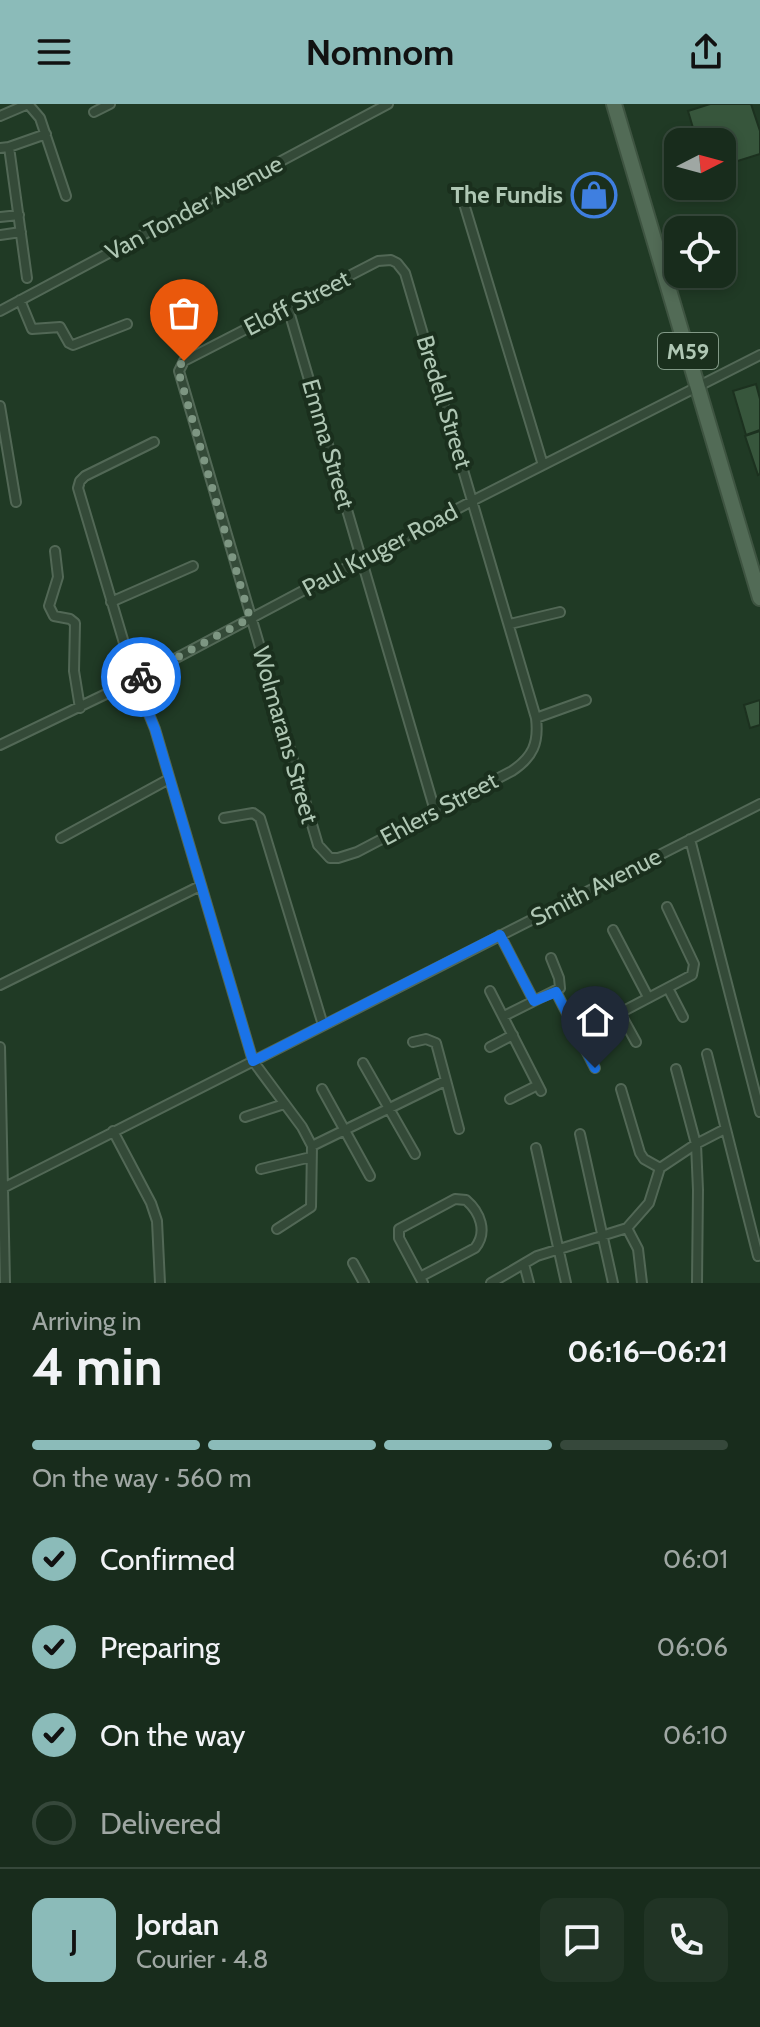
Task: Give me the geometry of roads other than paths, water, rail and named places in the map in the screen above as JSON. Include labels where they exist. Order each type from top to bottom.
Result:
[{"type":"main road","name":"M59","points":[[614,104],[760,598]]},
{"type":"street","points":[[0,116],[28,104],[40,118],[66,196]]},
{"type":"street","points":[[94,112],[110,104]]},
{"type":"street","name":"Van Tonder Avenue","points":[[0,311],[388,104]]},
{"type":"street","points":[[27,278],[19,215],[5,148],[46,134]]},
{"type":"street","points":[[462,197],[543,465]]},
{"type":"street","points":[[0,217],[19,215]]},
{"type":"street","points":[[0,235],[21,232]]},
{"type":"street","name":"Eloff Street","points":[[180,377],[179,366],[184,361],[384,260]]},
{"type":"street","name":"Bredell Street","points":[[384,260],[397,263],[405,273],[510,624],[536,718],[536,743]]},
{"type":"street","points":[[20,300],[32,329],[60,327],[73,345],[127,324]]},
{"type":"street","name":"Emma Street","points":[[288,308],[435,811]]},
{"type":"street","name":"Paul Kruger Road","points":[[0,745],[135,680],[474,500],[760,355]]},
{"type":"street","name":"Wolmarans Street","points":[[180,377],[318,845],[330,858]]},
{"type":"street","points":[[0,406],[16,502]]},
{"type":"street","points":[[154,442],[80,481],[80,498],[135,680],[155,729],[253,1061],[307,1134],[312,1146],[311,1207],[277,1229]]},
{"type":"street","points":[[55,551],[58,577],[49,606],[54,616],[75,623],[74,671],[80,708]]},
{"type":"street","points":[[111,602],[193,566]]},
{"type":"street","points":[[510,624],[560,612]]},
{"type":"street","points":[[536,718],[586,700]]},
{"type":"street","name":"Ehlers Street","points":[[330,858],[357,852],[527,761],[536,743]]},
{"type":"street","points":[[61,838],[169,779]]},
{"type":"street","name":"Smith Avenue","points":[[3,1188],[760,804]]},
{"type":"street","points":[[224,818],[253,813],[260,818],[323,1025]]},
{"type":"street","points":[[690,839],[760,1112]]},
{"type":"street","points":[[0,985],[200,886]]},
{"type":"street","points":[[578,1035],[694,972],[694,964],[667,907]]},
{"type":"street","points":[[613,930],[648,997]]},
{"type":"street","points":[[500,935],[534,1001]]},
{"type":"street","points":[[504,1016],[556,992],[560,982],[551,958]]},
{"type":"street","points":[[668,988],[683,1017]]},
{"type":"street","points":[[490,991],[540,1088],[510,1099]]},
{"type":"street","points":[[556,992],[595,1068]]},
{"type":"street","points":[[620,1013],[636,1042]]},
{"type":"street","points":[[490,1047],[513,1035]]},
{"type":"street","points":[[413,1042],[426,1039],[436,1043],[459,1129]]},
{"type":"street","points":[[0,1047],[5,1283]]},
{"type":"street","points":[[707,1054],[758,1256]]},
{"type":"street","points":[[363,1063],[415,1154]]},
{"type":"street","points":[[676,1069],[696,1144],[697,1283]]},
{"type":"street","points":[[312,1146],[445,1081]]},
{"type":"street","points":[[322,1089],[370,1176]]},
{"type":"street","points":[[621,1089],[640,1153],[660,1168]]},
{"type":"street","points":[[245,1117],[284,1104]]},
{"type":"street","points":[[491,1283],[537,1256],[627,1228],[649,1203],[660,1168],[725,1129]]},
{"type":"street","points":[[113,1131],[151,1203],[157,1221],[160,1283]]},
{"type":"street","points":[[580,1134],[613,1283]]},
{"type":"street","points":[[536,1148],[566,1283]]},
{"type":"street","points":[[261,1169],[311,1157]]},
{"type":"street","points":[[455,1199],[466,1200],[478,1214],[482,1230],[479,1242],[475,1248],[421,1280],[399,1238],[399,1229],[455,1199]]},
{"type":"street","points":[[627,1228],[638,1249],[642,1283]]},
{"type":"street","points":[[353,1263],[364,1283]]},
{"type":"street","points":[[524,1264],[529,1283]]},
{"type":"place","name":"The Fundis","points":[[594,195]]}]
